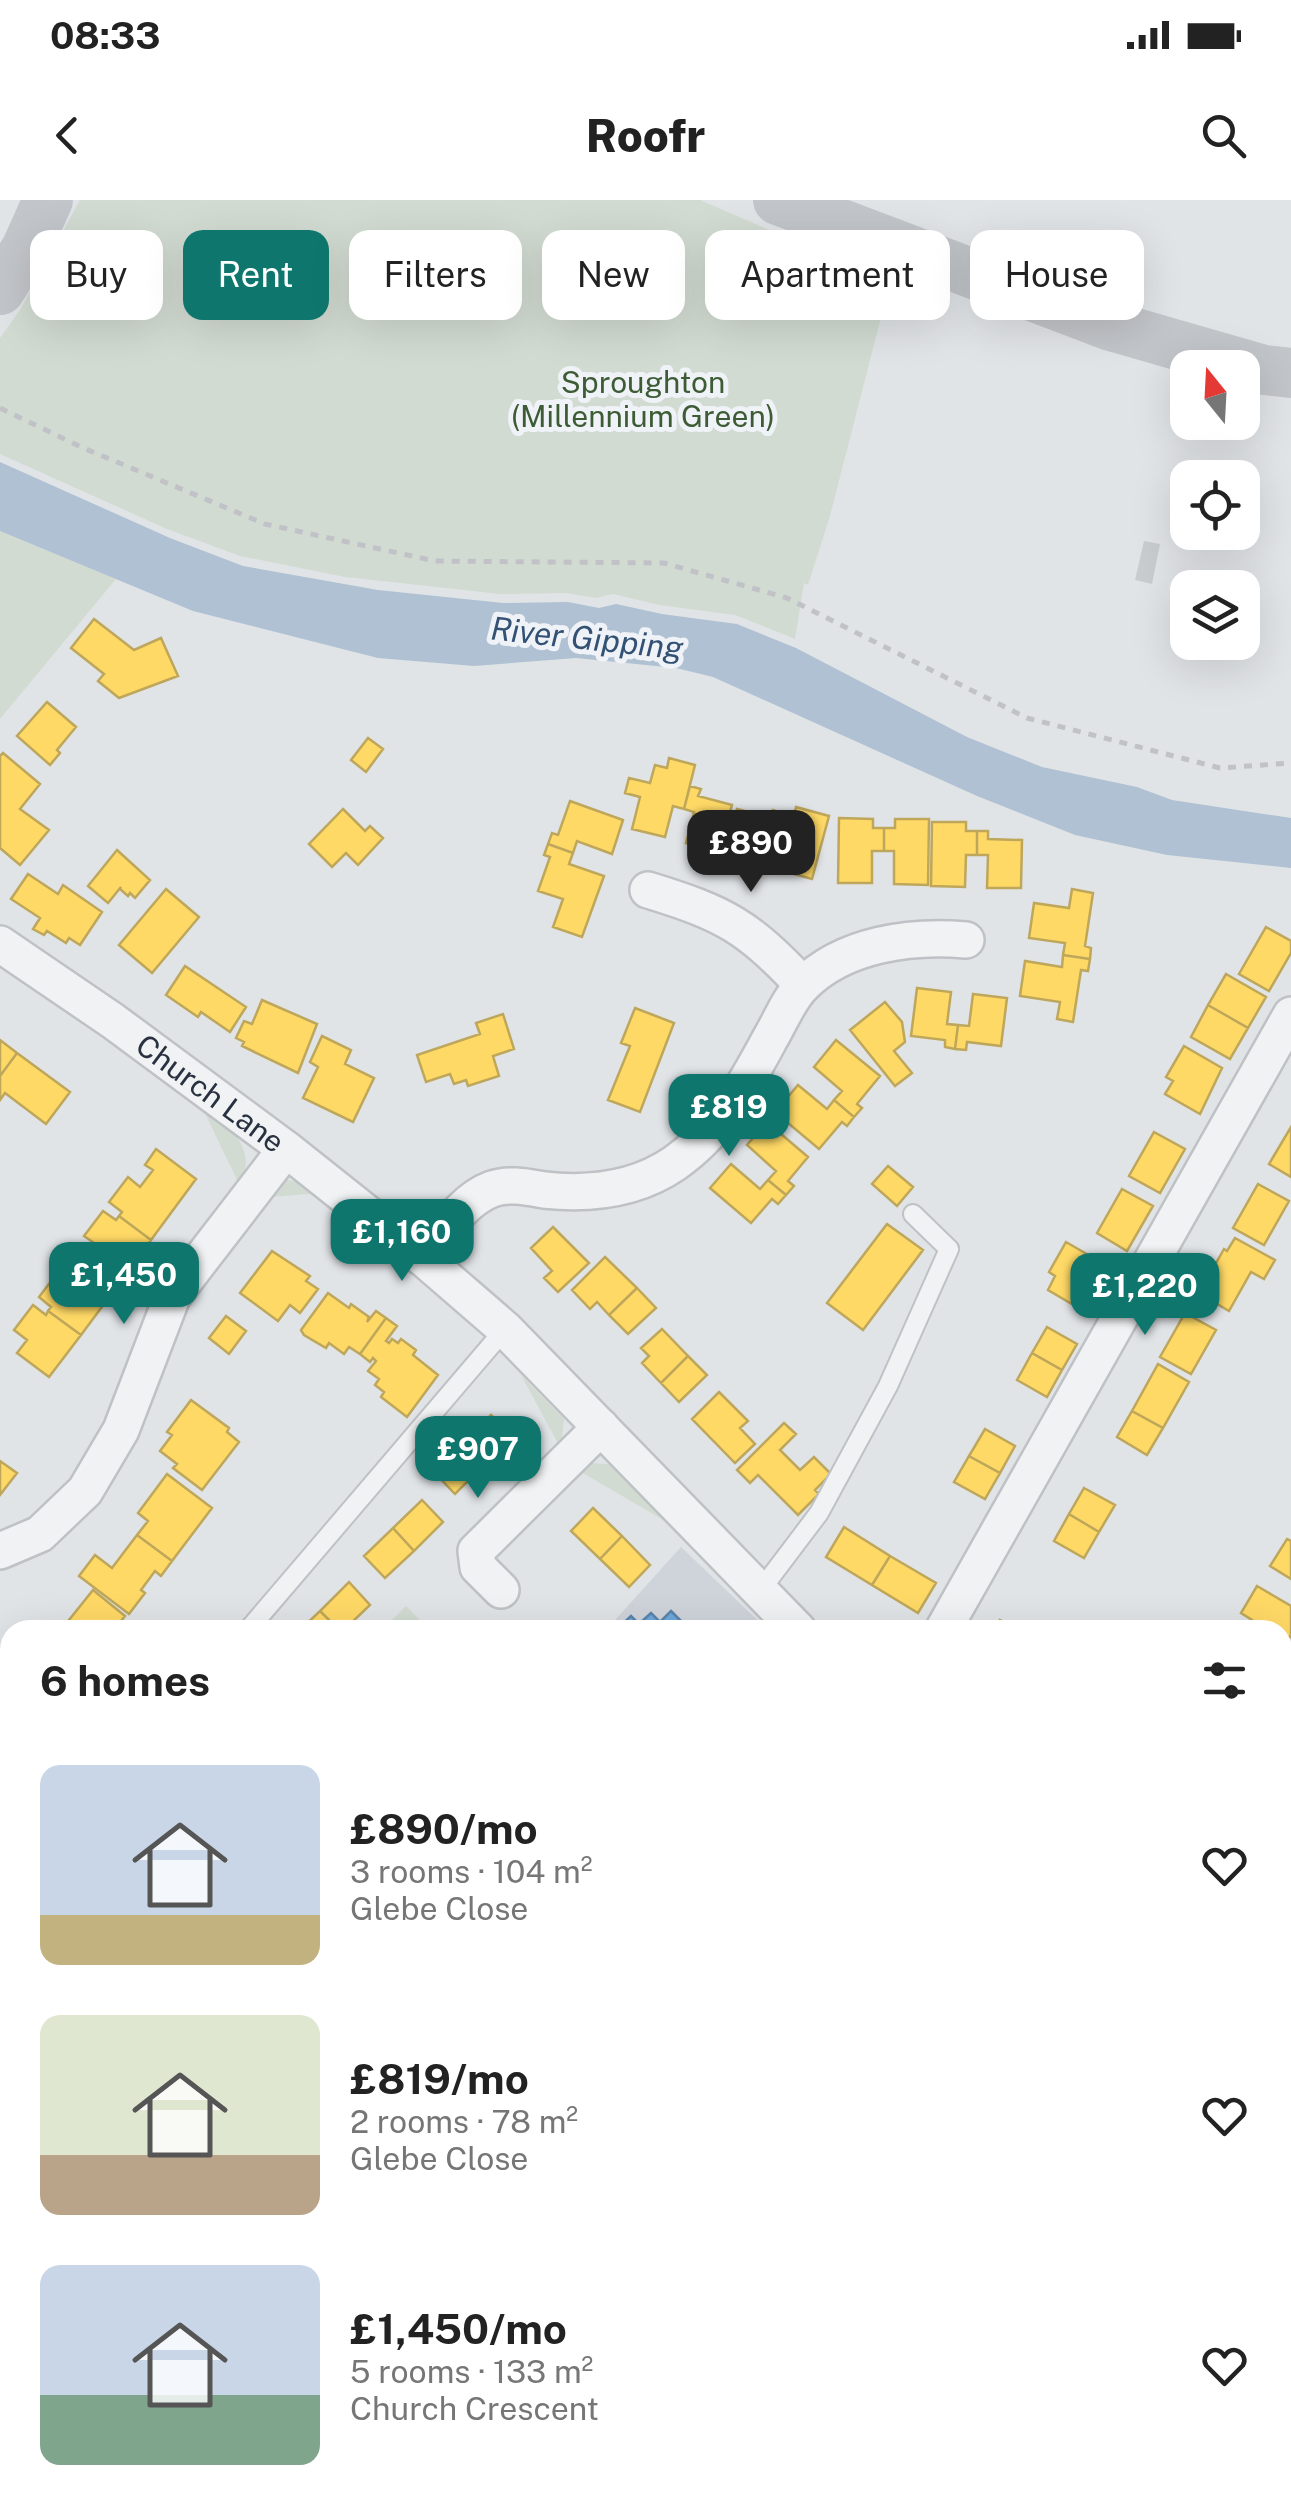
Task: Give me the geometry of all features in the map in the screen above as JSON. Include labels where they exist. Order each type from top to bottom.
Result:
[{"type":"street","points":[[0,290],[26,248],[48,200]]},
{"type":"street","points":[[778,200],[1111,326],[1264,370],[1291,373]]},
{"type":"street","points":[[648,890],[704,907],[749,931],[803,985]]},
{"type":"street","points":[[423,1258],[463,1209],[490,1190],[505,1186],[577,1192],[603,1190],[627,1186],[673,1164],[714,1129],[734,1103],[803,985],[837,962],[875,946],[913,939],[966,940]]},
{"type":"street","name":"Church Lane","points":[[0,944],[286,1149],[423,1258],[504,1329],[788,1620]]},
{"type":"street","points":[[948,1620],[1291,1015]]},
{"type":"street","points":[[0,1550],[40,1534],[85,1490],[121,1430],[172,1297],[286,1149]]},
{"type":"street","points":[[501,1590],[478,1567],[476,1551],[601,1427]]},
{"type":"lane","points":[[760,1592],[827,1497],[888,1386],[949,1249],[913,1214]]},
{"type":"lane","points":[[257,1620],[504,1329]]},
{"type":"path","points":[[0,408],[265,524],[436,560],[664,563],[788,598],[1027,718],[1220,768],[1291,764]]},
{"type":"shaded area","points":[[681,1547],[758,1620],[615,1620]]},
{"type":"green space","name":"Sproughton (Millennium Green)","points":[[80,200],[700,200],[769,230],[705,230],[705,320],[880,320],[830,516],[808,585],[804,583],[795,639],[735,615],[659,605],[613,594],[596,598],[566,593],[500,594],[345,577],[240,556],[167,529],[0,454],[0,338],[30,292],[30,320],[163,320],[163,230],[64,230]]},
{"type":"green space","points":[[0,531],[116,579],[0,719]]},
{"type":"green space","points":[[200,1103],[229,1128],[243,1148],[245,1171],[239,1184]]},
{"type":"green space","points":[[287,1180],[311,1184],[322,1193],[258,1198],[276,1183]]},
{"type":"green space","points":[[521,1375],[564,1419],[561,1449]]},
{"type":"green space","points":[[590,1463],[609,1464],[665,1521],[576,1469]]},
{"type":"green space","points":[[406,1606],[420,1620],[392,1620]]},
{"type":"water","name":"River Gipping","points":[[0,462],[243,566],[378,590],[503,603],[568,602],[599,608],[616,604],[737,624],[796,648],[967,737],[1042,767],[1137,787],[1172,800],[1291,818],[1291,868],[1167,855],[1075,835],[977,796],[713,677],[676,668],[576,658],[474,666],[378,658],[193,611],[0,531]]},
{"type":"building: Homes","points":[[94,619],[134,650],[161,638],[178,676],[119,698],[98,681],[104,674],[71,648]]},
{"type":"building: Homes","points":[[47,702],[76,727],[50,765],[17,736]]},
{"type":"building: Homes","points":[[368,738],[383,749],[366,772],[351,760]]},
{"type":"building: Homes","points":[[3,753],[40,784],[20,809],[49,830],[20,865],[0,848]]},
{"type":"building: Homes","points":[[669,758],[695,765],[684,809],[673,806],[665,837],[632,829],[640,797],[625,793],[629,778],[650,783],[655,765],[667,768]]},
{"type":"building: Homes","points":[[690,786],[701,789],[698,796],[732,805],[719,852],[686,843],[694,812],[684,809]]},
{"type":"building: Homes","points":[[570,801],[623,820],[612,854],[577,841],[573,853],[548,844],[552,833],[558,835]]},
{"type":"building: Homes","points":[[796,807],[829,816],[812,879],[779,870],[788,838],[777,836],[783,813],[794,816]]},
{"type":"building: Homes","points":[[343,809],[365,831],[370,826],[383,838],[358,865],[346,853],[332,867],[309,844]]},
{"type":"building: Homes","points":[[737,809],[771,818],[773,810],[783,813],[777,836],[766,833],[758,864],[725,855]]},
{"type":"building: Homes","points":[[839,818],[873,819],[873,828],[884,828],[884,851],[872,851],[872,883],[838,883]]},
{"type":"building: Homes","points":[[895,819],[929,819],[928,885],[894,884],[894,851],[884,851],[884,828],[895,828]]},
{"type":"building: Homes","points":[[932,822],[966,822],[966,831],[977,831],[977,855],[966,855],[965,887],[931,886]]},
{"type":"building: Homes","points":[[977,831],[988,831],[988,839],[1022,840],[1021,888],[987,888],[988,855],[977,855]]},
{"type":"building: Homes","points":[[548,844],[573,853],[569,864],[604,876],[582,937],[553,927],[563,899],[538,891],[550,857],[544,855]]},
{"type":"building: Homes","points":[[117,850],[150,880],[135,898],[121,887],[108,903],[88,886]]},
{"type":"building: Homes","points":[[28,874],[58,894],[63,885],[102,912],[80,945],[69,938],[66,943],[47,931],[44,935],[33,929],[40,918],[11,899]]},
{"type":"building: Homes","points":[[166,889],[199,917],[152,973],[119,945]]},
{"type":"building: Homes","points":[[1072,889],[1093,893],[1085,946],[1091,948],[1090,959],[1063,955],[1065,943],[1029,938],[1034,903],[1069,908]]},
{"type":"building: Homes","points":[[1266,927],[1291,941],[1291,953],[1269,991],[1239,974]]},
{"type":"building: Homes","points":[[1063,955],[1090,959],[1088,971],[1081,970],[1073,1022],[1057,1019],[1060,1002],[1020,996],[1025,961],[1062,967]]},
{"type":"building: Homes","points":[[185,966],[246,1007],[230,1032],[201,1012],[198,1017],[166,995]]},
{"type":"building: Homes","points":[[1226,974],[1266,997],[1248,1028],[1208,1005]]},
{"type":"building: Homes","points":[[917,988],[951,992],[947,1024],[958,1025],[955,1049],[945,1047],[945,1040],[911,1036]]},
{"type":"building: Homes","points":[[973,994],[1007,998],[1001,1046],[967,1042],[966,1050],[955,1049],[958,1025],[969,1026]]},
{"type":"building: Homes","points":[[262,1000],[317,1024],[298,1073],[242,1046],[244,1042],[236,1038],[244,1021],[252,1024]]},
{"type":"building: Homes","points":[[885,1002],[902,1022],[905,1042],[894,1051],[912,1073],[895,1086],[850,1030]]},
{"type":"building: Homes","points":[[1208,1005],[1248,1028],[1230,1059],[1191,1037]]},
{"type":"building: Homes","points":[[635,1008],[674,1023],[640,1112],[608,1100],[630,1046],[621,1043]]},
{"type":"building: Homes","points":[[503,1014],[514,1049],[493,1056],[499,1076],[468,1086],[466,1080],[454,1084],[450,1074],[426,1082],[417,1055],[480,1034],[476,1023]]},
{"type":"building: Homes","points":[[322,1036],[351,1050],[345,1064],[374,1078],[353,1122],[303,1098],[318,1067],[310,1062]]},
{"type":"building: Homes","points":[[0,1040],[17,1053],[0,1076]]},
{"type":"building: Homes","points":[[836,1040],[880,1076],[857,1104],[862,1108],[854,1117],[834,1100],[842,1091],[814,1067]]},
{"type":"building: Homes","points":[[1184,1046],[1222,1068],[1200,1114],[1165,1094],[1173,1081],[1166,1077]]},
{"type":"building: Homes","points":[[17,1053],[70,1092],[46,1124],[5,1093],[0,1100],[0,1076]]},
{"type":"building: Homes","points":[[798,1085],[827,1109],[834,1100],[854,1117],[847,1126],[842,1122],[819,1149],[775,1112]]},
{"type":"building: Homes","points":[[767,1122],[808,1157],[788,1181],[794,1186],[786,1195],[768,1180],[776,1171],[747,1145]]},
{"type":"building: Homes","points":[[1291,1127],[1291,1177],[1269,1164]]},
{"type":"building: Homes","points":[[1154,1132],[1185,1149],[1160,1193],[1129,1176]]},
{"type":"building: Homes","points":[[156,1149],[196,1179],[151,1240],[119,1216],[122,1212],[109,1202],[128,1177],[140,1187],[153,1170],[145,1165]]},
{"type":"building: Homes","points":[[731,1164],[760,1189],[768,1180],[786,1195],[778,1204],[772,1199],[751,1223],[710,1188]]},
{"type":"building: Homes","points":[[888,1166],[913,1187],[897,1206],[872,1184]]},
{"type":"building: Homes","points":[[1258,1184],[1289,1201],[1264,1245],[1233,1228]]},
{"type":"building: Homes","points":[[1122,1189],[1153,1206],[1127,1251],[1097,1233]]},
{"type":"building: Homes","points":[[103,1211],[116,1220],[119,1216],[151,1240],[119,1282],[87,1258],[97,1245],[84,1236]]},
{"type":"building: Homes","points":[[887,1224],[923,1250],[863,1330],[827,1303]]},
{"type":"building: Homes","points":[[553,1227],[589,1263],[558,1292],[544,1278],[552,1271],[531,1248]]},
{"type":"building: Homes","points":[[1235,1238],[1275,1260],[1264,1279],[1251,1272],[1229,1311],[1199,1293],[1224,1249],[1227,1251]]},
{"type":"building: Homes","points":[[1066,1242],[1104,1264],[1082,1310],[1048,1290],[1055,1276],[1049,1272]]},
{"type":"building: Homes","points":[[272,1251],[310,1276],[306,1281],[318,1289],[300,1313],[290,1305],[278,1321],[240,1293]]},
{"type":"building: Homes","points":[[605,1257],[637,1288],[609,1315],[597,1302],[590,1309],[572,1290]]},
{"type":"building: Homes","points":[[80,1268],[113,1292],[81,1335],[48,1311],[51,1307],[39,1297],[58,1272],[70,1281]]},
{"type":"building: Homes","points":[[637,1288],[656,1308],[628,1334],[609,1315]]},
{"type":"building: Homes","points":[[328,1293],[369,1317],[367,1322],[376,1311],[386,1318],[360,1354],[349,1347],[344,1354],[329,1343],[326,1348],[301,1330]]},
{"type":"building: Homes","points":[[33,1305],[81,1335],[49,1377],[17,1353],[27,1340],[14,1330]]},
{"type":"building: Homes","points":[[1185,1313],[1216,1330],[1191,1374],[1160,1357]]},
{"type":"building: Homes","points":[[226,1316],[246,1331],[229,1354],[209,1338]]},
{"type":"building: Homes","points":[[386,1318],[397,1326],[386,1341],[398,1343],[401,1339],[416,1350],[413,1355],[438,1375],[407,1417],[381,1397],[384,1392],[375,1385],[379,1379],[368,1371],[376,1361],[373,1358],[370,1362],[360,1354]]},
{"type":"building: Homes","points":[[1047,1327],[1077,1344],[1062,1370],[1032,1353]]},
{"type":"building: Homes","points":[[662,1329],[688,1356],[661,1383],[642,1363],[649,1356],[641,1348]]},
{"type":"building: Homes","points":[[1032,1353],[1062,1370],[1047,1397],[1017,1380]]},
{"type":"building: Homes","points":[[688,1356],[707,1375],[679,1402],[661,1383]]},
{"type":"building: Homes","points":[[1158,1364],[1189,1382],[1163,1428],[1132,1411]]},
{"type":"building: Homes","points":[[719,1392],[748,1421],[740,1428],[755,1444],[735,1463],[692,1419]]},
{"type":"building: Homes","points":[[191,1400],[229,1428],[227,1432],[239,1442],[202,1490],[173,1468],[177,1464],[160,1451],[172,1435],[167,1432]]},
{"type":"building: Homes","points":[[1132,1411],[1163,1428],[1147,1455],[1117,1437]]},
{"type":"building: Homes","points":[[491,1415],[513,1437],[484,1465],[462,1443]]},
{"type":"building: Homes","points":[[784,1423],[796,1434],[780,1450],[800,1470],[814,1457],[831,1474],[815,1490],[819,1494],[798,1515],[758,1475],[750,1483],[737,1470]]},
{"type":"building: Homes","points":[[985,1429],[1015,1446],[1000,1473],[969,1456]]},
{"type":"building: Homes","points":[[462,1443],[484,1465],[455,1494],[433,1471]]},
{"type":"building: Homes","points":[[969,1456],[1000,1473],[985,1499],[954,1482]]},
{"type":"building: Homes","points":[[0,1461],[17,1473],[0,1495]]},
{"type":"building: Homes","points":[[167,1474],[212,1508],[172,1561],[137,1535],[148,1521],[138,1513]]},
{"type":"building: Homes","points":[[1084,1488],[1115,1505],[1099,1532],[1069,1514]]},
{"type":"building: Homes","points":[[422,1500],[443,1522],[414,1551],[393,1528]]},
{"type":"building: Homes","points":[[593,1508],[622,1536],[600,1559],[571,1531]]},
{"type":"building: Homes","points":[[1069,1514],[1099,1532],[1084,1558],[1054,1541]]},
{"type":"building: Homes","points":[[844,1527],[890,1556],[872,1585],[826,1557]]},
{"type":"building: Homes","points":[[393,1528],[414,1551],[385,1578],[364,1556]]},
{"type":"building: Homes","points":[[137,1535],[172,1561],[161,1576],[155,1571],[129,1614],[79,1576],[95,1555],[112,1568]]},
{"type":"building: Homes","points":[[622,1536],[650,1565],[629,1587],[600,1559]]},
{"type":"building: Homes","points":[[1287,1539],[1291,1541],[1291,1579],[1270,1566]]},
{"type":"building: Homes","points":[[890,1556],[936,1583],[918,1613],[872,1585]]},
{"type":"building: Homes","points":[[349,1582],[370,1605],[354,1620],[329,1620],[320,1611]]},
{"type":"building: Homes","points":[[1257,1586],[1291,1606],[1291,1620],[1252,1620],[1241,1613]]},
{"type":"building: Homes","points":[[93,1590],[125,1616],[122,1620],[69,1620]]},
{"type":"building: Homes","points":[[320,1611],[329,1620],[311,1620]]},
{"type":"building: Schools","points":[[671,1611],[680,1620],[662,1620]]},
{"type":"building: Other","points":[[1144,541],[1160,544],[1152,584],[1135,580]]}]
